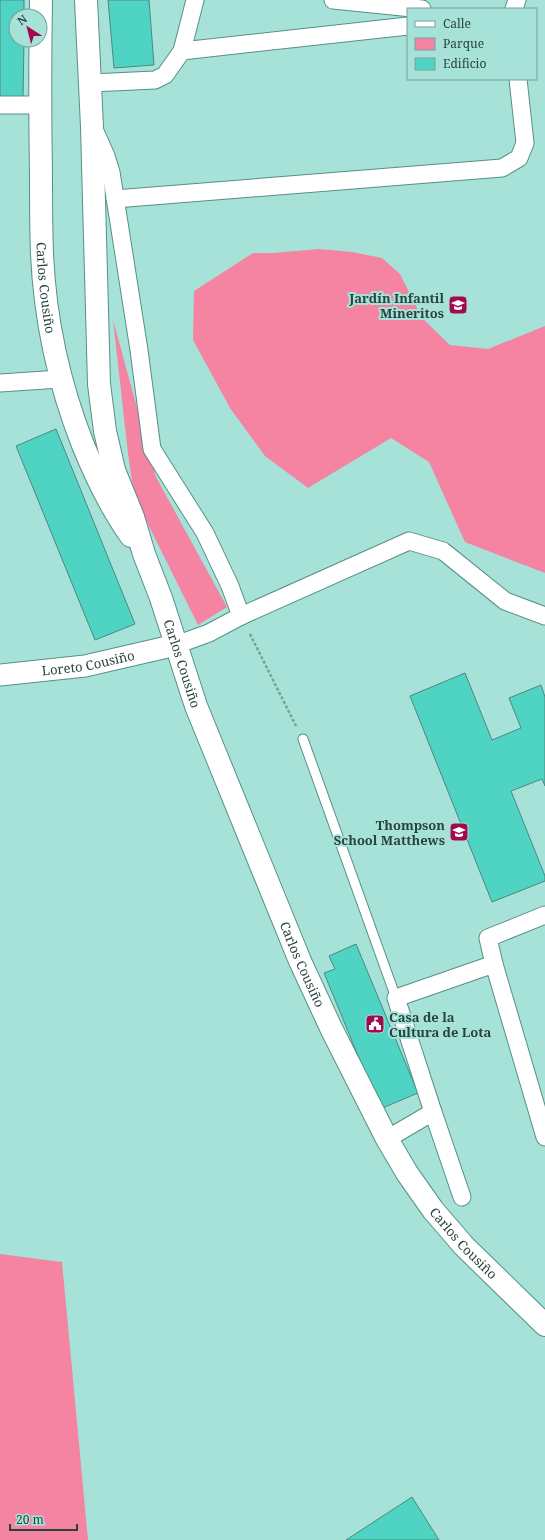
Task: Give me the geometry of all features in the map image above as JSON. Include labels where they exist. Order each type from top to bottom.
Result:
[{"type":"main road","name":"Carlos Cousiño","points":[[41,0],[40,105],[42,253],[52,343],[68,407],[101,487],[116,513],[144,554]]},
{"type":"main road","name":"Carlos Cousiño","points":[[86,0],[91,83],[99,384],[105,431],[114,470],[133,517],[144,554],[161,598],[199,713],[300,961],[331,1028],[387,1139],[407,1173],[433,1210],[464,1246],[545,1325]]},
{"type":"street","points":[[91,83],[155,80],[165,74],[182,51],[195,0]]},
{"type":"street","points":[[333,0],[412,8]]},
{"type":"street","points":[[182,51],[407,26]]},
{"type":"street","points":[[114,199],[502,168],[519,158],[524,143],[518,80]]},
{"type":"street","points":[[0,105],[40,105]]},
{"type":"street","points":[[92,127],[106,156],[111,172],[114,199],[139,350],[152,449],[205,532],[242,616]]},
{"type":"street","points":[[0,383],[60,379]]},
{"type":"street","points":[[176,645],[209,633],[242,616],[409,541],[443,551],[506,601],[545,616]]},
{"type":"street","name":"Loreto Cousiño","points":[[0,675],[85,666],[176,645]]},
{"type":"street","points":[[545,915],[488,938],[494,964],[545,1137]]},
{"type":"street","points":[[462,1197],[396,998],[494,964]]},
{"type":"street","points":[[387,1139],[433,1112]]},
{"type":"lane","points":[[303,739],[396,998]]},
{"type":"path","points":[[242,616],[303,739]]},
{"type":"green space","points":[[319,249],[352,252],[382,258],[400,274],[422,318],[450,345],[488,349],[545,326],[545,573],[465,542],[429,462],[391,438],[308,488],[265,456],[230,408],[193,340],[194,291],[253,253],[273,253]]},
{"type":"green space","points":[[113,320],[156,477],[227,607],[198,625],[134,496]]},
{"type":"green space","points":[[0,1254],[62,1262],[88,1540],[0,1540]]},
{"type":"building","points":[[0,0],[24,0],[24,8],[8,8],[8,48],[24,48],[23,98],[0,98]]},
{"type":"building","points":[[108,0],[149,0],[154,65],[114,68]]},
{"type":"building","points":[[56,429],[135,624],[95,640],[16,446]]},
{"type":"building","points":[[465,673],[492,740],[521,728],[509,698],[541,685],[545,697],[545,786],[542,779],[511,791],[545,876],[545,881],[492,902],[410,696]]},
{"type":"building","points":[[356,944],[418,1093],[380,1109],[324,973],[335,969],[329,956]]},
{"type":"building","points":[[412,1497],[439,1540],[346,1540]]},
{"type":"place","name":"Jardín Infantil Mineritos","points":[[458,305]]},
{"type":"place","name":"Thompson School Matthews","points":[[459,832]]},
{"type":"place","name":"Casa de la Cultura de Lota","points":[[375,1024]]}]
